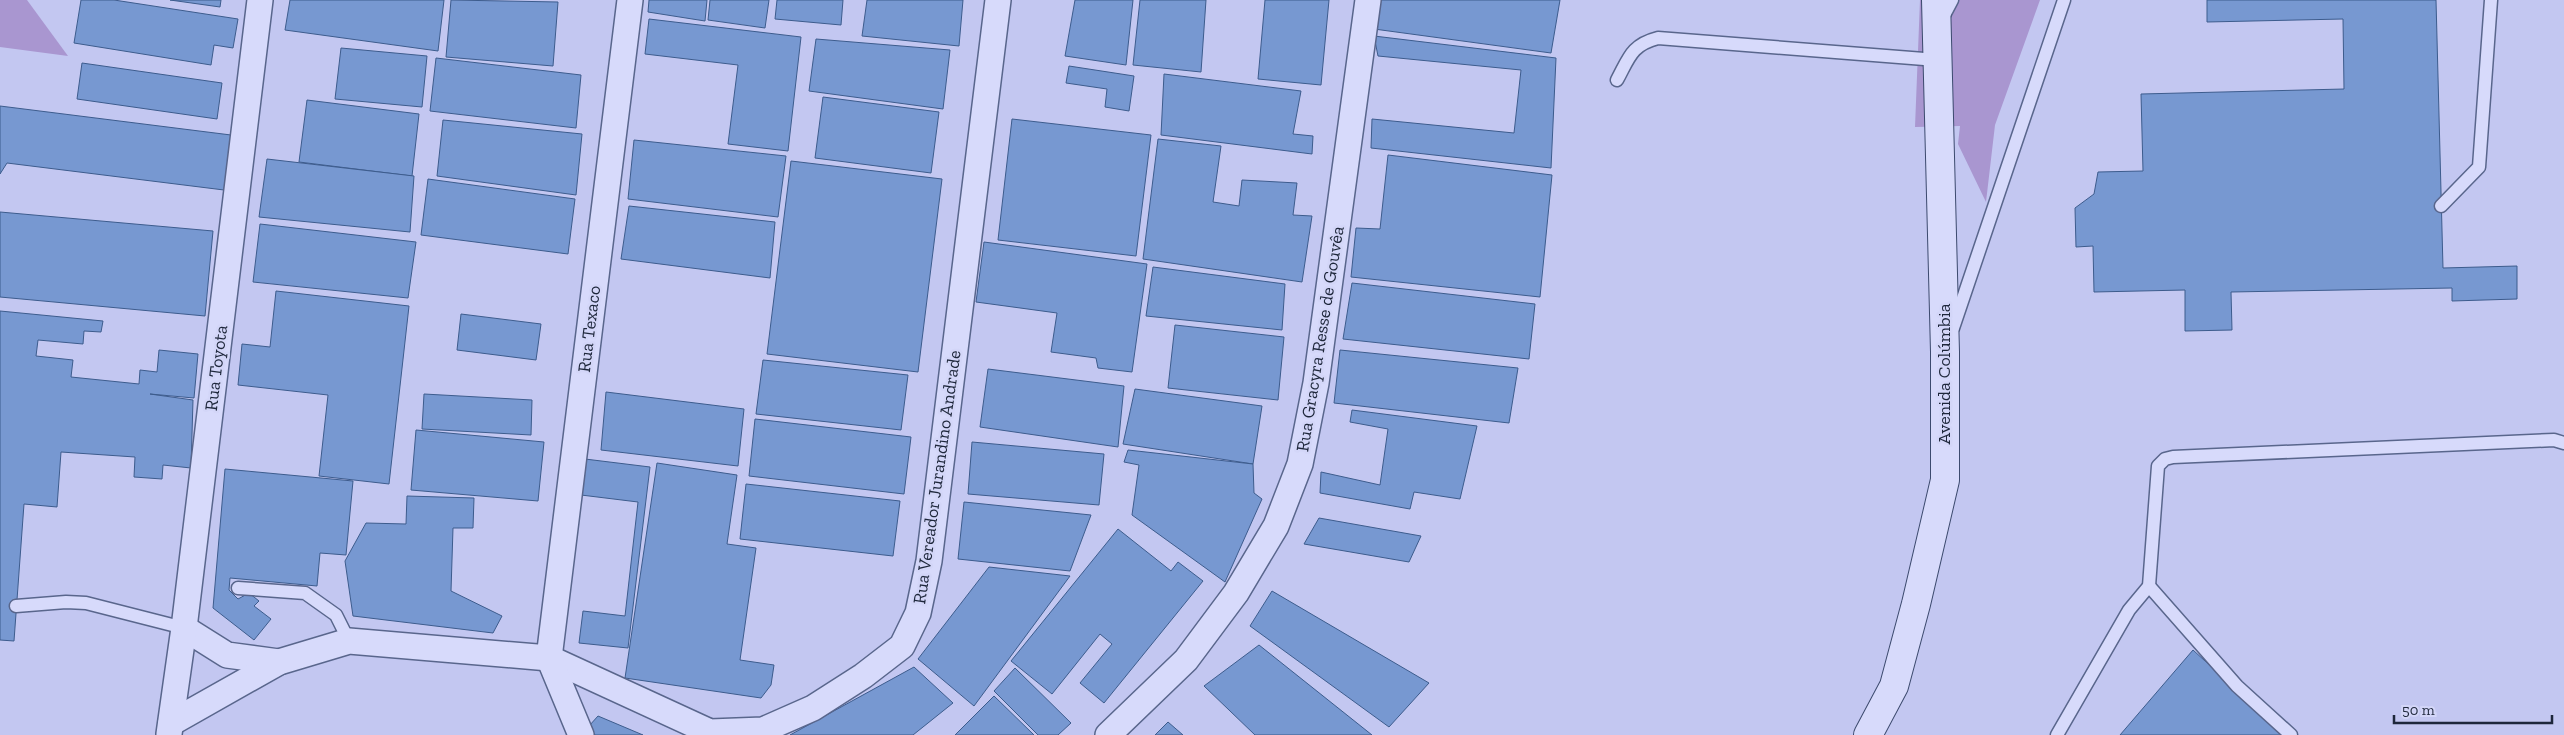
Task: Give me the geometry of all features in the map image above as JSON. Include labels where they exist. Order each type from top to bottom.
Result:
[{"type":"street","name":"Rua Toyota","points":[[170,729],[184,628],[260,0]]},
{"type":"street","name":"Rua Texaco","points":[[549,658],[630,0]]},
{"type":"street","name":"Rua Vereador Jurandino Andrade","points":[[170,729],[279,662],[349,641],[549,658],[710,732],[763,730],[813,708],[863,676],[902,646],[918,613],[928,561],[998,0]]},
{"type":"street","name":"Rua Gracyra Resse de Gouvêa","points":[[1108,735],[1186,660],[1236,592],[1276,526],[1300,464],[1316,383],[1368,0]]},
{"type":"street","name":"Avenida Colúmbia","points":[[1868,735],[1894,686],[1916,604],[1945,480],[1945,352],[1936,0]]},
{"type":"street","name":"Rua Vereador Jurandino Andrade","points":[[184,628],[227,654],[279,662]]},
{"type":"street","points":[[549,658],[581,735]]},
{"type":"lane","points":[[1936,30],[1952,0]]},
{"type":"lane","points":[[1945,352],[2064,0]]},
{"type":"lane","points":[[2441,206],[2480,167],[2491,0]]},
{"type":"lane","points":[[1617,80],[1632,50],[1644,42],[1658,38],[1938,60]]},
{"type":"lane","points":[[2057,735],[2129,610],[2149,586],[2158,466],[2165,460],[2173,457],[2554,440],[2564,443]]},
{"type":"lane","points":[[2149,586],[2237,686],[2292,735]]},
{"type":"lane","points":[[238,588],[305,593],[336,615],[349,641]]},
{"type":"lane","points":[[16,606],[66,602],[86,603],[184,628]]},
{"type":"shaded area","points":[[0,0],[27,0],[68,56],[0,47]]},
{"type":"shaded area","points":[[1920,0],[2040,0],[1995,125],[1986,202],[1958,144],[1960,126],[1915,127]]},
{"type":"building","points":[[81,0],[114,0],[238,19],[233,48],[214,45],[211,65],[74,43]]},
{"type":"building","points":[[170,0],[221,0],[220,7]]},
{"type":"building","points":[[290,0],[444,0],[438,51],[285,30]]},
{"type":"building","points":[[451,0],[558,2],[553,66],[446,57]]},
{"type":"building","points":[[649,0],[707,0],[705,21],[648,12]]},
{"type":"building","points":[[710,0],[769,0],[765,28],[708,20]]},
{"type":"building","points":[[777,0],[843,0],[841,25],[775,19]]},
{"type":"building","points":[[867,0],[963,0],[959,46],[862,36]]},
{"type":"building","points":[[1075,0],[1133,0],[1126,65],[1065,56]]},
{"type":"building","points":[[1140,0],[1206,0],[1201,72],[1133,65]]},
{"type":"building","points":[[1265,0],[1329,0],[1321,85],[1258,79]]},
{"type":"building","points":[[1378,0],[1560,0],[1551,53],[1374,29]]},
{"type":"building","points":[[2207,0],[2436,0],[2443,268],[2517,266],[2517,299],[2452,301],[2452,288],[2231,292],[2232,330],[2185,331],[2185,290],[2094,292],[2093,246],[2076,247],[2075,208],[2094,194],[2098,172],[2143,171],[2141,94],[2344,89],[2343,19],[2207,22]]},
{"type":"building","points":[[649,19],[801,37],[788,151],[728,144],[738,65],[645,54]]},
{"type":"building","points":[[1374,36],[1556,58],[1551,168],[1371,148],[1372,119],[1514,133],[1521,70],[1378,56]]},
{"type":"building","points":[[816,39],[950,50],[943,109],[809,91]]},
{"type":"building","points":[[341,48],[427,56],[422,107],[335,99]]},
{"type":"building","points":[[436,58],[581,75],[576,128],[430,111]]},
{"type":"building","points":[[82,63],[222,83],[217,119],[77,99]]},
{"type":"building","points":[[1069,66],[1134,76],[1129,111],[1105,107],[1107,89],[1066,83]]},
{"type":"building","points":[[1164,74],[1301,91],[1293,134],[1313,136],[1312,154],[1161,135]]},
{"type":"building","points":[[823,97],[939,112],[931,173],[815,158]]},
{"type":"building","points":[[307,100],[419,114],[412,176],[299,162]]},
{"type":"building","points":[[0,106],[231,135],[224,190],[7,163],[0,174]]},
{"type":"building","points":[[1012,119],[1151,135],[1136,256],[998,240]]},
{"type":"building","points":[[443,120],[582,134],[576,195],[437,176]]},
{"type":"building","points":[[1158,139],[1221,146],[1213,202],[1239,206],[1242,180],[1297,183],[1293,215],[1312,216],[1302,282],[1143,259]]},
{"type":"building","points":[[634,140],[786,156],[778,217],[628,199]]},
{"type":"building","points":[[1388,155],[1552,175],[1540,297],[1351,277],[1356,228],[1380,229]]},
{"type":"building","points":[[267,159],[414,176],[410,232],[259,217]]},
{"type":"building","points":[[791,161],[942,179],[918,372],[767,354]]},
{"type":"building","points":[[428,179],[575,199],[568,254],[421,235]]},
{"type":"building","points":[[629,206],[775,222],[770,278],[621,259]]},
{"type":"building","points":[[0,212],[213,231],[205,316],[0,297]]},
{"type":"building","points":[[260,224],[416,242],[408,298],[253,282]]},
{"type":"building","points":[[984,242],[1147,264],[1132,372],[1098,368],[1096,358],[1051,352],[1057,313],[976,302]]},
{"type":"building","points":[[1153,267],[1285,284],[1282,330],[1146,316]]},
{"type":"building","points":[[1352,283],[1535,304],[1529,359],[1343,339]]},
{"type":"building","points":[[276,291],[409,306],[389,484],[319,476],[328,395],[238,385],[242,344],[270,347]]},
{"type":"building","points":[[0,311],[103,321],[101,332],[84,331],[83,344],[38,340],[36,356],[73,360],[71,377],[139,384],[140,370],[157,372],[159,350],[198,354],[194,398],[150,394],[193,400],[191,468],[163,465],[162,479],[134,477],[135,457],[61,452],[57,507],[24,504],[14,641],[0,640]]},
{"type":"building","points":[[461,314],[541,324],[536,360],[457,350]]},
{"type":"building","points":[[1175,325],[1284,337],[1278,400],[1168,388]]},
{"type":"building","points":[[1340,350],[1518,368],[1509,423],[1334,403]]},
{"type":"building","points":[[763,360],[908,375],[901,430],[756,414]]},
{"type":"building","points":[[988,369],[1124,386],[1118,447],[980,427]]},
{"type":"building","points":[[1135,389],[1262,406],[1253,464],[1123,444]]},
{"type":"building","points":[[606,392],[744,409],[738,466],[601,450]]},
{"type":"building","points":[[424,394],[532,400],[531,435],[422,429]]},
{"type":"building","points":[[1352,410],[1477,426],[1460,499],[1414,492],[1410,509],[1320,493],[1321,472],[1380,485],[1388,429],[1350,422]]},
{"type":"building","points":[[755,419],[911,437],[904,494],[749,476]]},
{"type":"building","points":[[416,430],[544,442],[538,501],[411,490]]},
{"type":"building","points":[[972,442],[1104,454],[1099,505],[968,494]]},
{"type":"building","points":[[1128,450],[1253,464],[1254,493],[1262,499],[1225,582],[1132,515],[1139,465],[1124,462]]},
{"type":"building","points":[[585,459],[650,467],[628,648],[579,643],[583,611],[625,616],[638,502],[581,495]]},
{"type":"building","points":[[657,463],[737,475],[727,544],[756,548],[740,660],[774,665],[771,685],[761,698],[625,678]]},
{"type":"building","points":[[225,469],[353,481],[346,555],[320,553],[317,586],[230,578],[229,590],[238,599],[249,593],[259,601],[254,606],[271,619],[254,640],[213,608]]},
{"type":"building","points":[[746,484],[900,501],[893,556],[740,539]]},
{"type":"building","points":[[407,496],[474,498],[473,528],[453,528],[451,591],[502,616],[493,633],[353,616],[345,561],[366,523],[406,524]]},
{"type":"building","points":[[964,502],[1091,515],[1070,571],[958,559]]},
{"type":"building","points":[[1319,518],[1421,536],[1409,562],[1304,544]]},
{"type":"building","points":[[1118,529],[1171,571],[1178,562],[1203,581],[1104,703],[1080,683],[1112,644],[1100,634],[1052,694],[1011,661]]},
{"type":"building","points":[[989,567],[1070,576],[974,706],[918,659]]},
{"type":"building","points":[[1272,591],[1429,683],[1389,727],[1250,626]]},
{"type":"building","points":[[1259,645],[1372,735],[1255,735],[1204,686]]},
{"type":"building","points":[[2193,650],[2286,735],[2120,735]]},
{"type":"building","points":[[914,667],[953,703],[913,735],[790,735]]},
{"type":"building","points":[[1015,668],[1071,723],[1058,735],[1038,735],[994,691]]},
{"type":"building","points":[[994,696],[1034,735],[955,735]]},
{"type":"building","points":[[598,716],[643,735],[595,735],[589,726]]},
{"type":"building","points":[[1168,722],[1183,735],[1155,735]]}]
